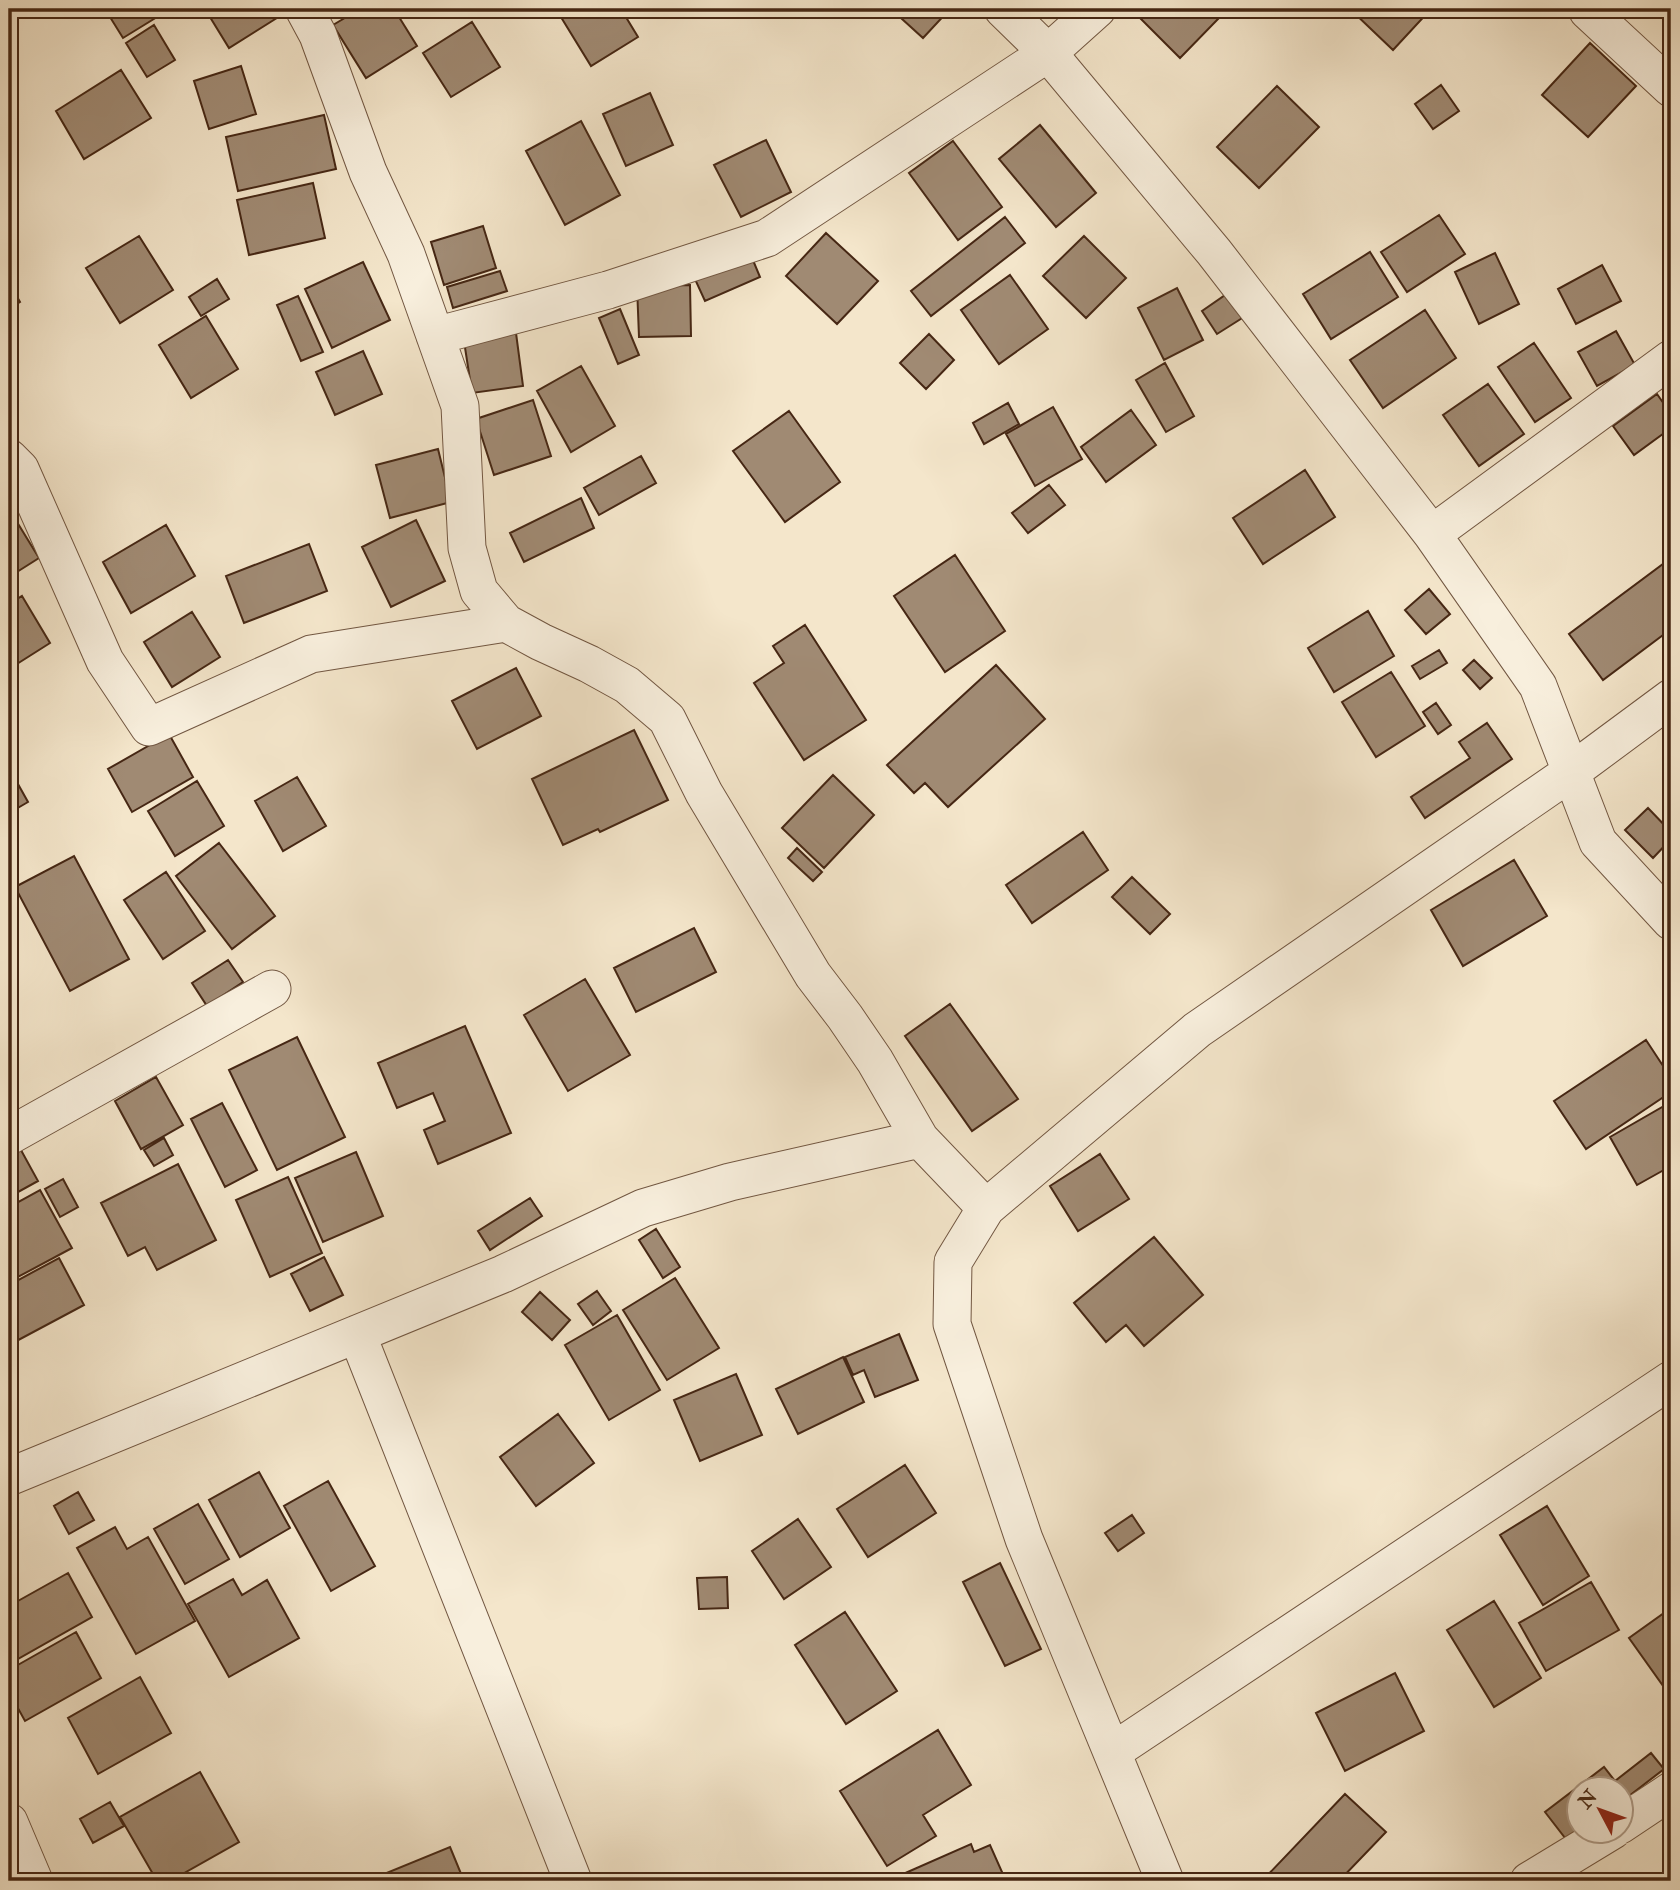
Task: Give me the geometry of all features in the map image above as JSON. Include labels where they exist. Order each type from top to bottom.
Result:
[{"type":"street","points":[[1003,9],[1048,53],[1214,252],[1432,534],[1538,687],[1598,842],[1671,921]]},
{"type":"street","points":[[435,336],[608,290],[767,238],[1048,53],[1097,9]]},
{"type":"street","points":[[1589,9],[1588,11],[1671,88]]},
{"type":"street","points":[[307,10],[368,172],[406,254],[460,407],[467,548],[479,591],[506,624],[627,685],[667,719],[704,793],[813,975],[876,1061],[920,1139],[986,1208]]},
{"type":"street","points":[[1432,534],[1671,359]]},
{"type":"street","points":[[9,458],[20,469],[105,661],[149,727],[311,654],[506,624]]},
{"type":"street","points":[[1165,1881],[1024,1539],[952,1324],[953,1262],[986,1208],[1197,1030],[1571,772],[1671,698]]},
{"type":"street","points":[[9,1136],[272,989]]},
{"type":"street","points":[[13,1467],[357,1335],[503,1274],[643,1208],[730,1182],[920,1139]]},
{"type":"street","points":[[357,1335],[573,1881]]},
{"type":"street","points":[[1112,1752],[1671,1380]]},
{"type":"street","points":[[1634,1816],[1671,1791]]},
{"type":"street","points":[[9,1822],[34,1881]]},
{"type":"street","points":[[1529,1881],[1590,1844]]},
{"type":"building","points":[[105,9],[170,9],[123,38]]},
{"type":"building","points":[[205,9],[275,9],[280,16],[229,48]]},
{"type":"building","points":[[360,9],[394,9],[417,46],[366,78],[333,25]]},
{"type":"building","points":[[556,9],[621,9],[638,37],[591,66]]},
{"type":"building","points":[[891,9],[950,9],[923,38]]},
{"type":"building","points":[[1139,9],[1210,9],[1219,18],[1180,58],[1135,13]]},
{"type":"building","points":[[1350,9],[1431,9],[1393,50]]},
{"type":"building","points":[[472,22],[500,67],[451,97],[423,53]]},
{"type":"building","points":[[154,25],[175,60],[147,77],[126,43]]},
{"type":"building","points":[[1590,43],[1636,86],[1588,137],[1542,95]]},
{"type":"building","points":[[241,66],[256,114],[209,129],[194,81]]},
{"type":"building","points":[[121,70],[151,118],[84,159],[56,111]]},
{"type":"building","points":[[1441,85],[1459,111],[1433,129],[1415,104]]},
{"type":"building","points":[[1277,86],[1319,127],[1259,188],[1217,147]]},
{"type":"building","points":[[650,93],[673,145],[626,166],[603,114]]},
{"type":"building","points":[[324,115],[336,169],[238,191],[226,137]]},
{"type":"building","points":[[581,121],[620,195],[565,225],[526,151]]},
{"type":"building","points":[[1040,125],[1096,193],[1056,227],[999,159]]},
{"type":"building","points":[[766,140],[791,192],[741,217],[714,165]]},
{"type":"building","points":[[953,141],[1002,207],[958,240],[909,173]]},
{"type":"building","points":[[313,183],[325,238],[249,255],[237,200]]},
{"type":"building","points":[[1439,215],[1465,254],[1407,292],[1381,252]]},
{"type":"building","points":[[1005,217],[1025,243],[931,316],[911,291]]},
{"type":"building","points":[[483,226],[496,268],[444,285],[431,242]]},
{"type":"building","points":[[826,233],[878,281],[837,324],[786,276]]},
{"type":"building","points":[[139,236],[173,290],[120,323],[86,268]]},
{"type":"building","points":[[1084,236],[1126,278],[1086,318],[1043,276]]},
{"type":"building","points":[[1370,252],[1398,297],[1331,339],[1303,294]]},
{"type":"building","points":[[750,253],[760,277],[705,301],[694,277]]},
{"type":"building","points":[[1495,253],[1519,304],[1479,324],[1455,272]]},
{"type":"building","points":[[363,262],[390,320],[332,348],[305,289]]},
{"type":"building","points":[[1602,265],[1621,301],[1576,324],[1558,289]]},
{"type":"building","points":[[500,271],[507,291],[453,308],[447,287]]},
{"type":"building","points":[[1010,275],[1048,329],[999,364],[961,310]]},
{"type":"building","points":[[217,279],[229,299],[201,316],[189,297]]},
{"type":"building","points":[[9,283],[20,302],[9,309]]},
{"type":"building","points":[[690,285],[691,336],[639,337],[637,286]]},
{"type":"building","points":[[1177,288],[1203,340],[1164,360],[1138,308]]},
{"type":"building","points":[[1231,291],[1247,315],[1217,334],[1202,311]]},
{"type":"building","points":[[298,296],[323,352],[301,361],[277,305]]},
{"type":"building","points":[[620,309],[639,355],[618,364],[599,318]]},
{"type":"building","points":[[1425,310],[1456,358],[1383,408],[1350,360]]},
{"type":"building","points":[[206,316],[238,369],[191,398],[159,345]]},
{"type":"building","points":[[1616,331],[1635,365],[1597,386],[1578,352]]},
{"type":"building","points":[[516,333],[523,386],[472,393],[464,341]]},
{"type":"building","points":[[929,334],[954,360],[926,389],[900,363]]},
{"type":"building","points":[[1534,343],[1571,398],[1535,422],[1498,367]]},
{"type":"building","points":[[363,351],[382,394],[335,415],[316,372]]},
{"type":"building","points":[[1165,363],[1194,416],[1166,432],[1136,380]]},
{"type":"building","points":[[581,366],[615,426],[571,452],[537,391]]},
{"type":"building","points":[[1488,384],[1524,434],[1479,466],[1443,415]]},
{"type":"building","points":[[1657,394],[1671,414],[1671,428],[1634,455],[1613,426]]},
{"type":"building","points":[[533,400],[551,456],[494,475],[476,419]]},
{"type":"building","points":[[1008,403],[1019,424],[984,444],[973,423]]},
{"type":"building","points":[[1053,407],[1082,459],[1035,486],[1006,434]]},
{"type":"building","points":[[1131,410],[1156,445],[1106,482],[1081,447]]},
{"type":"building","points":[[789,411],[840,482],[785,522],[733,451]]},
{"type":"building","points":[[438,449],[451,502],[390,518],[376,465]]},
{"type":"building","points":[[641,456],[656,483],[599,515],[584,488]]},
{"type":"building","points":[[1305,470],[1335,517],[1263,564],[1233,518]]},
{"type":"building","points":[[1049,485],[1065,505],[1028,533],[1012,513]]},
{"type":"building","points":[[581,498],[594,528],[524,562],[510,533]]},
{"type":"building","points":[[9,509],[39,558],[9,577]]},
{"type":"building","points":[[416,520],[445,581],[391,607],[362,547]]},
{"type":"building","points":[[166,525],[195,576],[131,613],[103,562]]},
{"type":"building","points":[[309,544],[327,591],[244,623],[226,576]]},
{"type":"building","points":[[955,555],[1005,631],[945,672],[894,596]]},
{"type":"building","points":[[1663,564],[1671,576],[1671,629],[1603,680],[1569,634]]},
{"type":"building","points":[[1429,589],[1450,614],[1426,634],[1405,610]]},
{"type":"building","points":[[22,596],[50,643],[9,669],[9,604]]},
{"type":"building","points":[[1368,611],[1394,656],[1334,692],[1308,648]]},
{"type":"building","points":[[192,612],[220,657],[172,687],[144,642]]},
{"type":"building","points":[[805,625],[866,720],[804,760],[754,683],[784,663],[773,646]]},
{"type":"building","points":[[1439,650],[1447,663],[1420,679],[1412,666]]},
{"type":"building","points":[[1474,660],[1492,678],[1480,689],[1463,670]]},
{"type":"building","points":[[996,665],[1045,719],[948,807],[925,783],[914,793],[887,765]]},
{"type":"building","points":[[516,668],[541,716],[477,749],[452,701]]},
{"type":"building","points":[[1391,672],[1425,726],[1376,757],[1342,702]]},
{"type":"building","points":[[1436,703],[1451,725],[1438,734],[1423,712]]},
{"type":"building","points":[[1487,723],[1512,759],[1425,818],[1411,797],[1470,758],[1459,742]]},
{"type":"building","points":[[634,730],[668,800],[600,832],[598,829],[563,845],[532,779]]},
{"type":"building","points":[[169,734],[193,777],[132,812],[108,769]]},
{"type":"building","points":[[9,768],[28,802],[9,813]]},
{"type":"building","points":[[833,775],[874,815],[824,868],[782,828]]},
{"type":"building","points":[[297,777],[326,826],[283,851],[255,801]]},
{"type":"building","points":[[197,781],[224,826],[175,856],[148,811]]},
{"type":"building","points":[[1648,808],[1671,832],[1671,839],[1653,858],[1625,830]]},
{"type":"building","points":[[1083,832],[1108,870],[1032,923],[1006,885]]},
{"type":"building","points":[[219,843],[275,916],[232,949],[176,876]]},
{"type":"building","points":[[797,848],[822,872],[813,881],[788,858]]},
{"type":"building","points":[[74,856],[129,959],[70,991],[15,887]]},
{"type":"building","points":[[1514,860],[1547,916],[1463,966],[1431,910]]},
{"type":"building","points":[[166,872],[205,931],[163,959],[124,900]]},
{"type":"building","points":[[1132,877],[1170,914],[1150,934],[1112,897]]},
{"type":"building","points":[[694,928],[716,972],[636,1012],[614,968]]},
{"type":"building","points":[[228,960],[243,982],[207,1006],[192,983]]},
{"type":"building","points":[[585,979],[630,1055],[568,1091],[524,1015]]},
{"type":"building","points":[[950,1004],[1018,1099],[972,1131],[905,1036]]},
{"type":"building","points":[[465,1026],[511,1133],[438,1164],[424,1130],[445,1121],[433,1093],[397,1108],[378,1063]]},
{"type":"building","points":[[297,1037],[345,1137],[277,1170],[229,1070]]},
{"type":"building","points":[[1646,1040],[1671,1078],[1671,1092],[1586,1149],[1554,1101]]},
{"type":"building","points":[[156,1077],[183,1125],[141,1149],[115,1101]]},
{"type":"building","points":[[1671,1102],[1671,1166],[1637,1185],[1610,1137]]},
{"type":"building","points":[[222,1103],[257,1170],[225,1187],[191,1119]]},
{"type":"building","points":[[164,1138],[173,1155],[154,1166],[144,1150]]},
{"type":"building","points":[[16,1141],[38,1181],[9,1197],[9,1144]]},
{"type":"building","points":[[356,1152],[383,1216],[323,1242],[295,1178]]},
{"type":"building","points":[[1100,1154],[1129,1199],[1078,1231],[1050,1186]]},
{"type":"building","points":[[178,1164],[216,1240],[157,1270],[145,1247],[128,1256],[101,1203]]},
{"type":"building","points":[[288,1177],[322,1253],[270,1277],[236,1200]]},
{"type":"building","points":[[63,1179],[78,1207],[60,1217],[45,1189]]},
{"type":"building","points":[[40,1190],[72,1248],[16,1278],[9,1264],[9,1207]]},
{"type":"building","points":[[530,1198],[542,1216],[490,1250],[478,1231]]},
{"type":"building","points":[[656,1229],[680,1267],[663,1278],[639,1240]]},
{"type":"building","points":[[1154,1237],[1203,1295],[1144,1346],[1126,1325],[1106,1342],[1074,1303]]},
{"type":"building","points":[[324,1257],[343,1295],[310,1311],[291,1274]]},
{"type":"building","points":[[59,1258],[84,1305],[9,1345],[9,1285]]},
{"type":"building","points":[[675,1278],[719,1348],[667,1380],[623,1310]]},
{"type":"building","points":[[597,1291],[611,1311],[593,1325],[578,1304]]},
{"type":"building","points":[[540,1292],[570,1320],[552,1340],[522,1312]]},
{"type":"building","points":[[617,1315],[660,1390],[609,1420],[565,1345]]},
{"type":"building","points":[[899,1334],[918,1380],[875,1397],[864,1370],[853,1375],[845,1357]]},
{"type":"building","points":[[843,1357],[864,1402],[798,1434],[776,1389]]},
{"type":"building","points":[[736,1374],[762,1435],[700,1461],[674,1400]]},
{"type":"building","points":[[558,1414],[594,1463],[536,1506],[500,1457]]},
{"type":"building","points":[[905,1465],[936,1513],[868,1557],[837,1509]]},
{"type":"building","points":[[259,1472],[290,1528],[240,1557],[209,1500]]},
{"type":"building","points":[[328,1481],[375,1566],[331,1591],[284,1506]]},
{"type":"building","points":[[78,1492],[94,1520],[69,1534],[54,1506]]},
{"type":"building","points":[[198,1504],[229,1559],[185,1584],[154,1529]]},
{"type":"building","points":[[1547,1506],[1589,1576],[1543,1605],[1500,1535]]},
{"type":"building","points":[[1132,1515],[1144,1533],[1118,1551],[1105,1533]]},
{"type":"building","points":[[798,1519],[831,1567],[784,1599],[752,1551]]},
{"type":"building","points":[[115,1527],[127,1549],[148,1537],[195,1621],[136,1654],[77,1548]]},
{"type":"building","points":[[1000,1563],[1041,1649],[1005,1666],[963,1582]]},
{"type":"building","points":[[68,1573],[92,1617],[9,1664],[9,1606]]},
{"type":"building","points":[[727,1577],[728,1608],[699,1609],[697,1578]]},
{"type":"building","points":[[233,1579],[242,1595],[267,1580],[299,1638],[229,1677],[188,1604]]},
{"type":"building","points":[[1591,1582],[1619,1630],[1546,1671],[1519,1623]]},
{"type":"building","points":[[1494,1601],[1541,1678],[1494,1707],[1447,1630]]},
{"type":"building","points":[[1671,1608],[1671,1697],[1629,1638]]},
{"type":"building","points":[[845,1612],[897,1691],[846,1724],[795,1645]]},
{"type":"building","points":[[76,1632],[101,1678],[25,1721],[9,1692],[9,1670]]},
{"type":"building","points":[[1395,1673],[1424,1731],[1345,1771],[1316,1713]]},
{"type":"building","points":[[140,1677],[171,1733],[98,1774],[68,1718]]},
{"type":"building","points":[[938,1730],[971,1785],[923,1815],[936,1836],[887,1866],[840,1791]]},
{"type":"building","points":[[1651,1753],[1664,1769],[1634,1792],[1634,1774],[1624,1774]]},
{"type":"building","points":[[1604,1767],[1610,1774],[1595,1774]]},
{"type":"building","points":[[200,1772],[239,1842],[170,1881],[157,1881],[120,1817]]},
{"type":"building","points":[[1345,1794],[1386,1832],[1339,1881],[1262,1881]]},
{"type":"building","points":[[1564,1798],[1564,1837],[1545,1812]]},
{"type":"building","points":[[110,1802],[124,1826],[93,1843],[80,1819]]},
{"type":"building","points":[[971,1844],[974,1852],[990,1845],[1006,1881],[896,1881],[894,1878]]},
{"type":"building","points":[[450,1847],[464,1881],[387,1881],[384,1874]]}]
